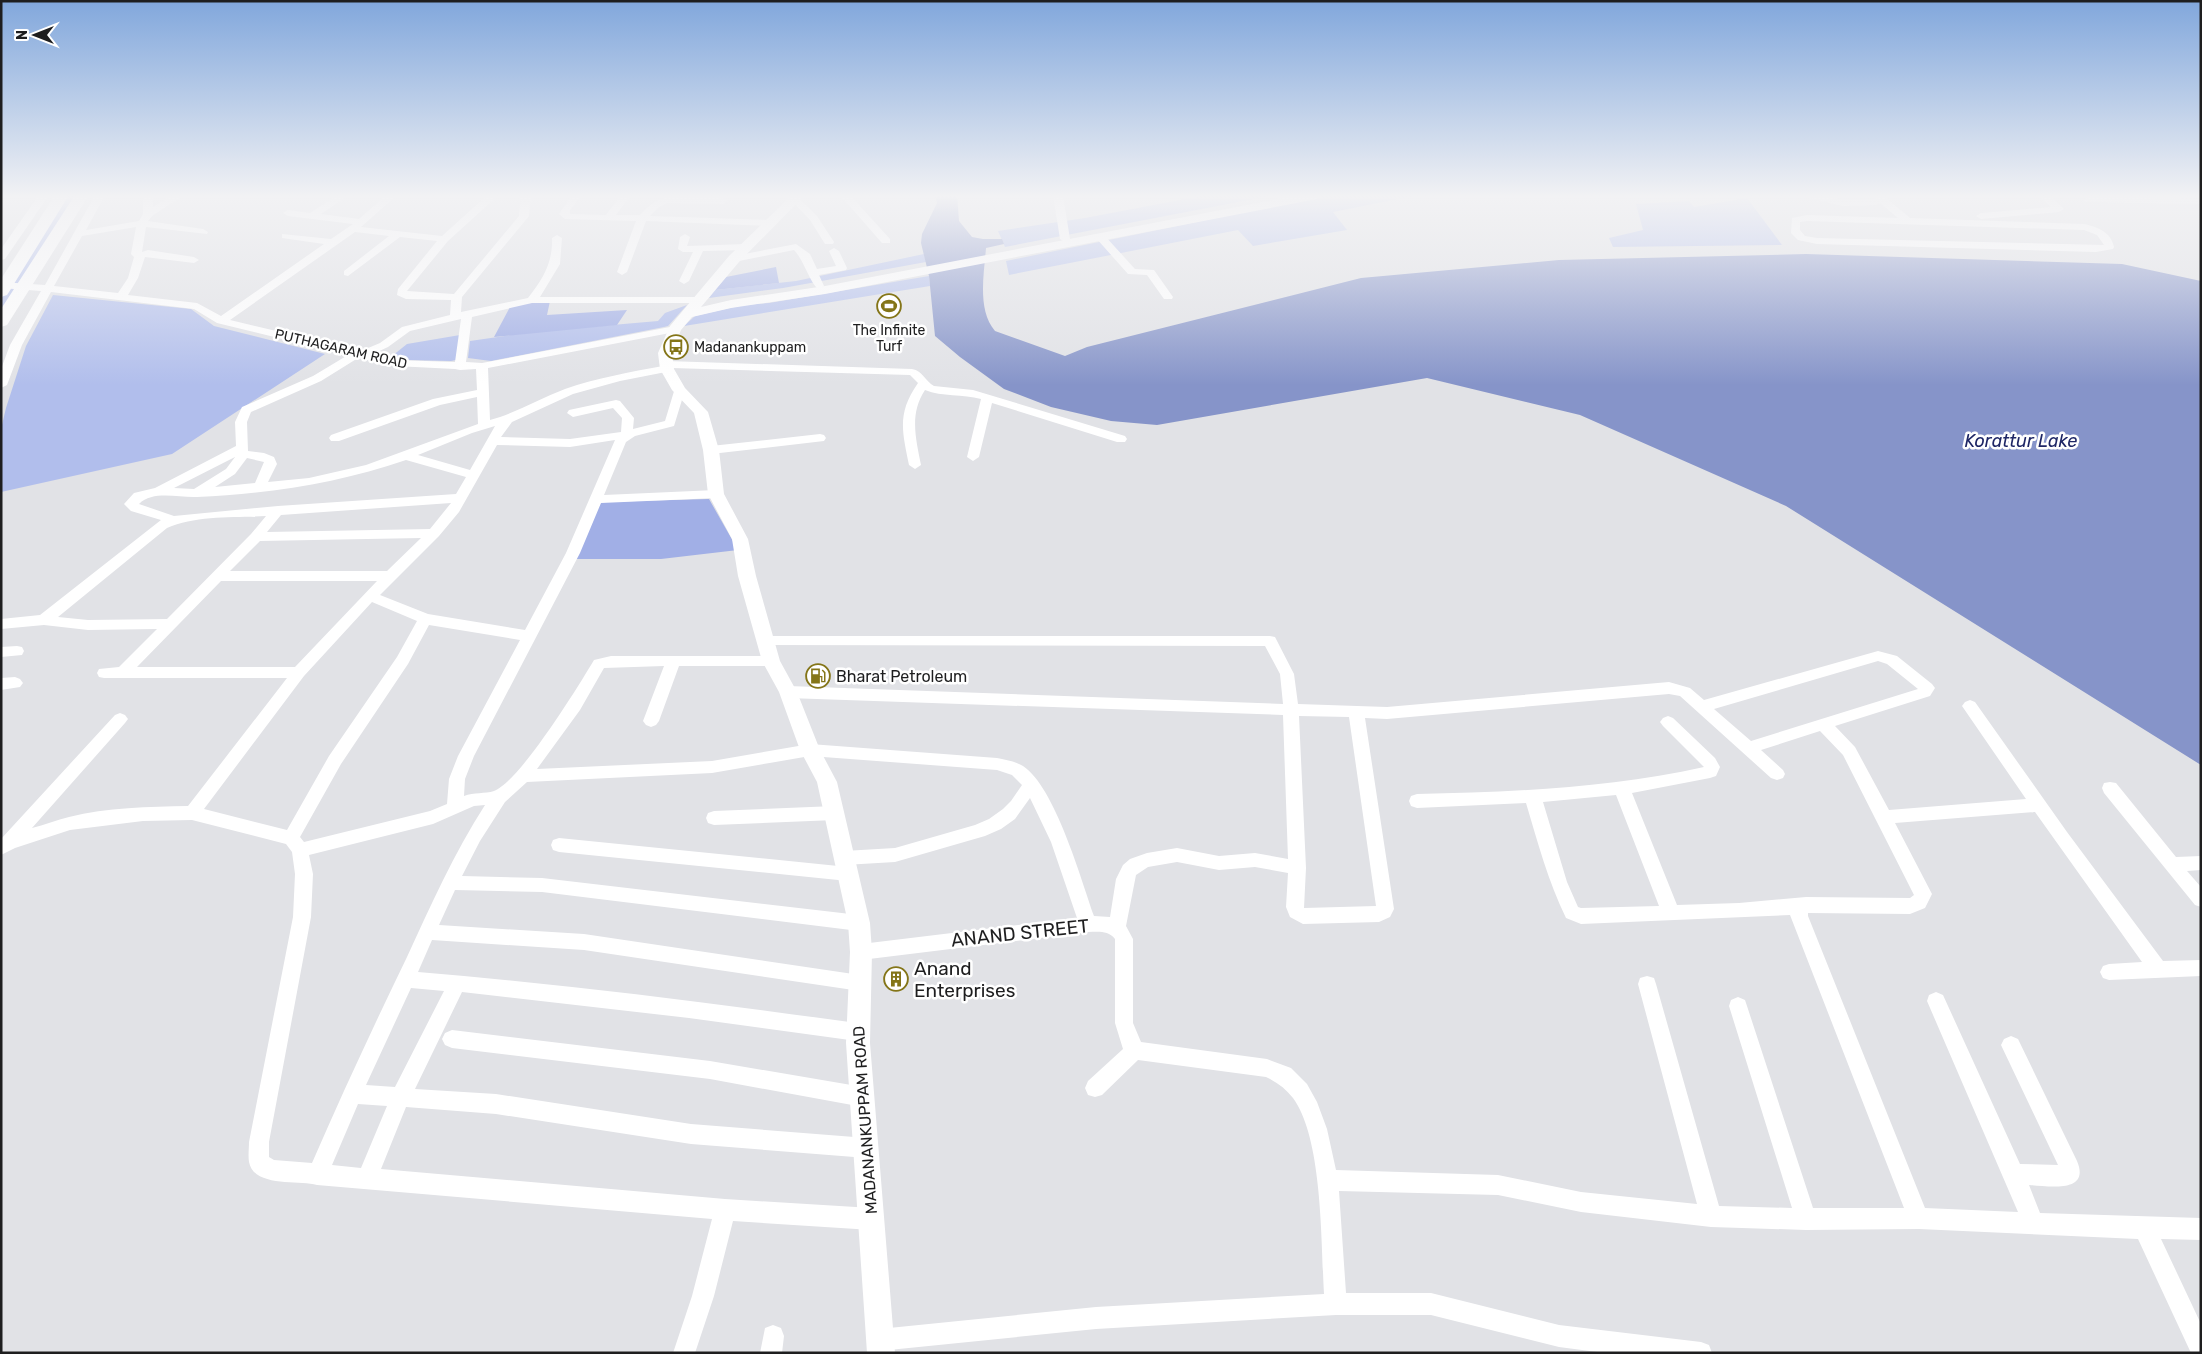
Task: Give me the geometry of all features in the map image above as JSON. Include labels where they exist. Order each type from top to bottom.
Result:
[{"type":"highway","points":[[4,285],[21,258]]},
{"type":"highway","points":[[1,322],[42,258]]},
{"type":"main road","points":[[682,322],[731,304],[825,290],[979,258]]},
{"type":"main road","points":[[667,367],[665,353],[682,322],[734,259]]},
{"type":"main road","points":[[700,301],[817,280],[921,270]]},
{"type":"main road","name":"MADANANKUPPAM ROAD","points":[[667,367],[680,390],[700,412],[711,450],[716,494],[740,539],[747,576],[771,661],[788,692],[810,750],[826,782],[835,813],[859,923],[861,952],[857,1032],[880,1346]]},
{"type":"street","points":[[1,385],[16,345],[64,258]]},
{"type":"street","points":[[120,297],[133,278],[139,258]]},
{"type":"street","points":[[182,258],[194,260]]},
{"type":"street","points":[[221,320],[311,258]]},
{"type":"street","points":[[348,274],[368,258]]},
{"type":"street","points":[[429,258],[402,291],[402,295],[457,297]]},
{"type":"street","points":[[455,317],[457,297],[489,258]]},
{"type":"street","points":[[532,300],[551,274],[557,258]]},
{"type":"street","points":[[622,272],[627,258]]},
{"type":"street","points":[[684,282],[694,258]]},
{"type":"street","points":[[734,259],[738,258]]},
{"type":"street","points":[[807,258],[817,280],[842,268],[837,258]]},
{"type":"street","points":[[1119,258],[1132,272],[1150,272],[1168,297]]},
{"type":"street","name":"PUTHAGARAM ROAD","points":[[4,285],[48,288],[197,306],[221,320],[410,365],[482,366],[682,322]]},
{"type":"street","points":[[197,492],[234,468],[242,451],[242,418],[246,410],[326,375],[360,354],[384,344],[406,329],[467,313],[532,300],[700,301]]},
{"type":"street","points":[[460,367],[467,313]]},
{"type":"street","points":[[482,366],[484,425]]},
{"type":"street","points":[[155,492],[197,492],[260,487],[309,482],[339,476],[406,456],[442,440],[484,425],[508,419],[569,392],[667,367],[906,371],[916,373],[932,389],[961,391],[1121,439]]},
{"type":"street","points":[[915,466],[908,412],[911,401],[924,383]]},
{"type":"street","points":[[494,441],[570,444],[657,428],[670,422],[680,390]]},
{"type":"street","points":[[335,438],[437,402],[482,392]]},
{"type":"street","points":[[973,457],[987,398]]},
{"type":"street","points":[[455,808],[457,778],[466,756],[573,553],[621,440],[627,435],[628,418],[616,404],[573,414]]},
{"type":"street","points":[[192,813],[299,672],[370,596],[434,533],[462,498],[508,419]]},
{"type":"street","points":[[711,450],[820,438]]},
{"type":"street","points":[[173,520],[132,506],[131,504],[139,496],[155,492],[242,451],[270,460],[271,464],[260,487]]},
{"type":"street","points":[[406,456],[474,475]]},
{"type":"street","points":[[596,499],[716,494]]},
{"type":"street","points":[[44,620],[158,529],[173,520],[278,510],[462,498]]},
{"type":"street","points":[[122,673],[256,537],[278,510]]},
{"type":"street","points":[[256,537],[434,533]]},
{"type":"street","points":[[218,576],[390,576]]},
{"type":"street","points":[[370,596],[424,619],[528,636]]},
{"type":"street","points":[[424,619],[403,660],[335,760],[296,844],[304,874],[302,917],[258,1142],[260,1162],[270,1170],[317,1175],[726,1210],[872,1219]]},
{"type":"street","points":[[1,624],[44,620],[88,624],[169,624]]},
{"type":"street","points":[[764,640],[1270,641],[1287,674],[1291,711],[1297,868],[1295,907],[1298,915],[1379,914],[1384,912],[1356,712]]},
{"type":"street","points":[[1,652],[17,651]]},
{"type":"street","points":[[1701,707],[1878,656],[1892,660],[1927,688],[1925,692],[1748,748]]},
{"type":"street","points":[[652,721],[674,660]]},
{"type":"street","points":[[317,1175],[352,1094],[450,883],[474,836],[500,797],[523,776],[575,706],[599,664],[611,661],[771,661]]},
{"type":"street","points":[[104,673],[299,672]]},
{"type":"street","points":[[788,692],[1387,713],[1601,692],[1669,688],[1681,690],[1777,774]]},
{"type":"street","points":[[1970,706],[2158,969]]},
{"type":"street","points":[[5,845],[120,719]]},
{"type":"street","points":[[1417,801],[1532,798],[1621,787],[1706,773],[1712,770],[1709,762],[1668,722]]},
{"type":"street","points":[[1532,798],[1558,882],[1572,913],[1580,916],[1800,907],[1806,905],[1910,906],[1918,904],[1922,894],[1884,817],[1849,751],[1824,724]]},
{"type":"street","points":[[523,776],[712,767],[810,750],[997,764],[1018,771],[1030,784],[1062,848],[1088,924]]},
{"type":"street","points":[[559,844],[846,866],[895,856],[995,824],[1017,806],[1030,784]]},
{"type":"street","points":[[1621,787],[1671,913]]},
{"type":"street","points":[[2110,788],[2201,900]]},
{"type":"street","points":[[5,845],[70,823],[143,814],[192,813],[296,844],[433,816],[472,800],[500,797]]},
{"type":"street","points":[[1884,817],[2039,805]]},
{"type":"street","points":[[714,818],[835,813]]},
{"type":"street","points":[[1297,868],[1255,860],[1218,862],[1177,855],[1147,860],[1136,864],[1129,870],[1117,927],[1121,930],[1124,939],[1124,1023],[1129,1042],[1135,1050],[1160,1055],[1267,1068],[1284,1075],[1300,1091],[1310,1109],[1328,1180],[1336,1304]]},
{"type":"street","points":[[2173,864],[2201,863]]},
{"type":"street","points":[[450,883],[542,885],[859,923]]},
{"type":"street","points":[[1800,907],[1799,917],[1920,1218]]},
{"type":"street","name":"ANAND STREET","points":[[861,952],[1088,924],[1117,927]]},
{"type":"street","points":[[428,932],[584,942],[860,983]]},
{"type":"street","points":[[2109,972],[2201,968]]},
{"type":"street","points":[[406,979],[504,987],[689,1008],[857,1032]]},
{"type":"street","points":[[367,1179],[400,1098],[457,984]]},
{"type":"street","points":[[1647,984],[1711,1216]]},
{"type":"street","points":[[1936,1001],[2014,1174],[2033,1222]]},
{"type":"street","points":[[1738,1006],[1806,1219]]},
{"type":"street","points":[[452,1040],[710,1070],[863,1097]]},
{"type":"street","points":[[2011,1045],[2070,1168],[2069,1174],[2066,1176],[2014,1174]]},
{"type":"street","points":[[1095,1088],[1135,1050]]},
{"type":"street","points":[[352,1094],[496,1104],[691,1134],[867,1148]]},
{"type":"street","points":[[1328,1180],[1498,1185],[1581,1202],[1711,1216],[1806,1219],[1920,1218],[2201,1229]]},
{"type":"street","points":[[684,1353],[703,1296],[726,1210]]},
{"type":"street","points":[[2144,1227],[2201,1350]]},
{"type":"street","points":[[880,1346],[1096,1318],[1336,1304],[1431,1304],[1559,1336],[1701,1353]]},
{"type":"shaded area","points":[[26,258],[37,258],[1,316],[1,299]]},
{"type":"shaded area","points":[[904,258],[925,258],[926,262],[783,288],[709,298],[715,290],[796,281]]},
{"type":"shaded area","points":[[1020,258],[1095,258],[1009,275],[1006,261]]},
{"type":"shaded area","points":[[776,267],[779,283],[715,290],[726,277]]},
{"type":"shaded area","points":[[929,276],[930,286],[684,326],[695,316],[743,305],[769,303]]},
{"type":"shaded area","points":[[53,295],[191,309],[214,326],[325,354],[172,454],[1,492],[1,429],[6,408],[26,346]]},
{"type":"shaded area","points":[[550,301],[547,315],[627,310],[617,325],[494,337],[511,305]]},
{"type":"shaded area","points":[[687,305],[668,326],[664,327],[491,361],[468,358],[470,341],[532,332],[658,321],[665,313]]},
{"type":"shaded area","points":[[460,335],[456,360],[408,360],[392,356],[407,344]]},
{"type":"shaded area","points":[[709,499],[738,550],[661,559],[573,559],[601,502]]},
{"type":"water","name":"Korattur Lake","points":[[925,258],[985,258],[984,302],[989,322],[995,331],[1065,356],[1087,347],[1361,278],[1559,260],[1938,258],[2122,264],[2201,281],[2201,765],[1786,506],[1580,415],[1427,378],[1157,425],[1111,421],[1051,407],[1004,389],[960,357],[935,336],[929,276]]},
{"type":"place","name":"The Infinite Turf","points":[[889,306]]},
{"type":"place","name":"Madanankuppam","points":[[676,347]]},
{"type":"place","name":"Bharat Petroleum","points":[[818,676]]},
{"type":"place","name":"Anand Enterprises","points":[[896,979]]}]
